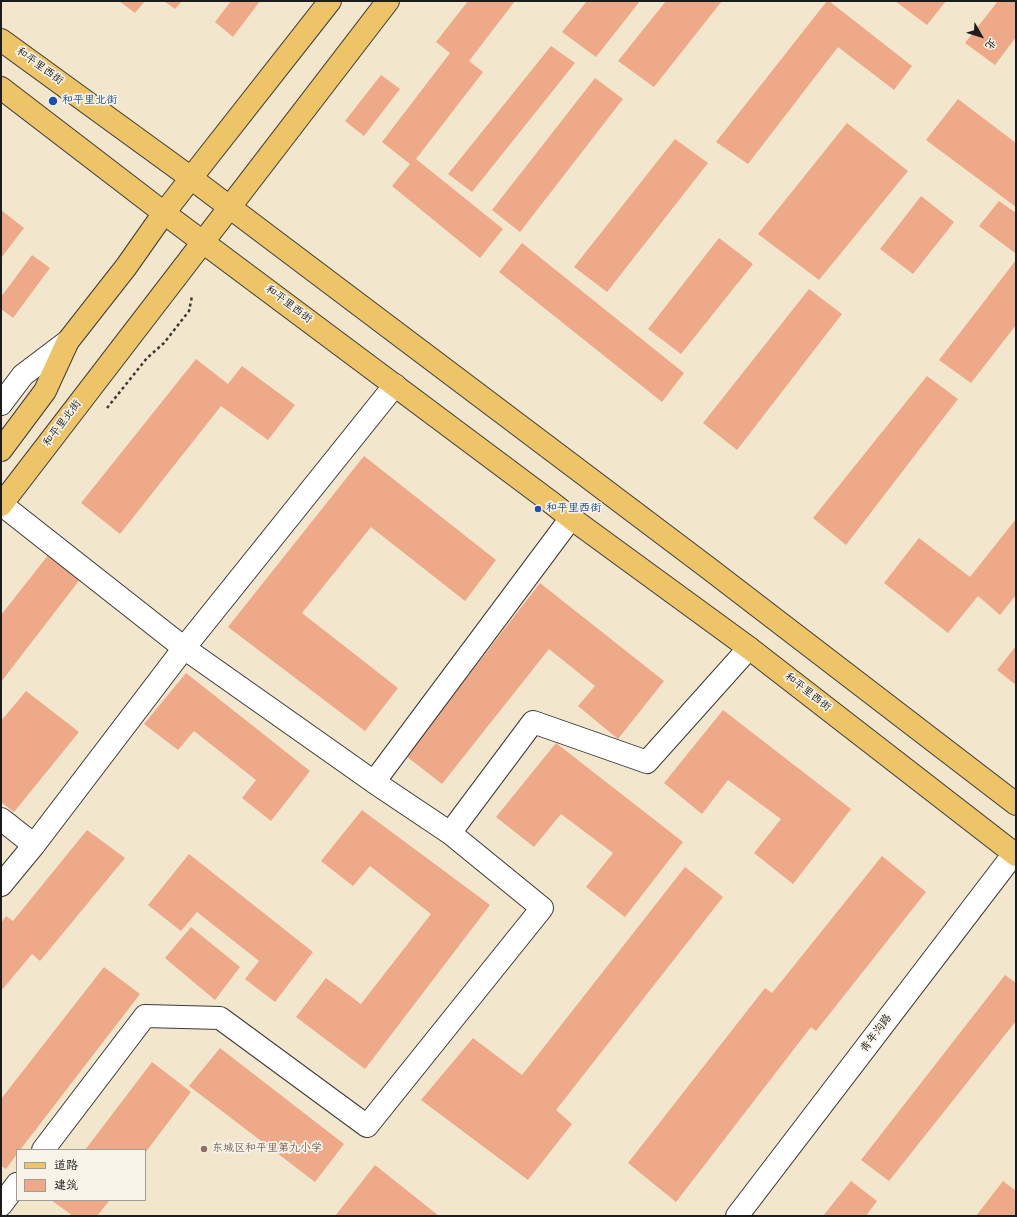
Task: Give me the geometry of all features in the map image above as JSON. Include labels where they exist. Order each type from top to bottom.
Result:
[{"type":"main road","points":[[1,450],[45,391],[68,341],[126,267],[164,213],[330,1]]},
{"type":"main road","name":"和平里北街","points":[[1,505],[202,241],[388,1]]},
{"type":"main road","name":"和平里西街","points":[[1,40],[191,178],[707,567],[1016,804]]},
{"type":"main road","name":"和平里西街","points":[[1,88],[164,213],[571,518],[749,648],[1015,854]]},
{"type":"street","points":[[1,404],[23,375],[68,341]]},
{"type":"street","points":[[1,885],[34,845],[184,648],[395,385]]},
{"type":"street","points":[[1,505],[184,648],[450,834],[542,908],[367,1126],[220,1018],[145,1016],[44,1149]]},
{"type":"street","points":[[374,782],[571,518]]},
{"type":"street","points":[[450,834],[533,722],[647,762],[749,648]]},
{"type":"street","points":[[1,819],[34,845]]},
{"type":"street","name":"青年沟路","points":[[737,1216],[1015,854]]},
{"type":"street","points":[[1,1205],[16,1185]]},
{"type":"building","points":[[119,1],[145,1],[135,13]]},
{"type":"building","points":[[164,1],[182,1],[175,9]]},
{"type":"building","points":[[231,1],[260,1],[233,37],[215,22]]},
{"type":"building","points":[[468,1],[515,1],[469,61],[483,72],[416,159],[503,229],[480,258],[392,186],[410,164],[382,142],[450,53],[436,42]]},
{"type":"building","points":[[587,1],[640,1],[596,57],[562,32]]},
{"type":"building","points":[[666,1],[722,1],[654,87],[618,61]]},
{"type":"building","points":[[827,1],[829,1],[912,66],[894,90],[838,47],[748,164],[716,142]]},
{"type":"building","points":[[895,1],[946,1],[927,25]]},
{"type":"building","points":[[998,1],[1016,1],[1016,37],[995,65],[965,43]]},
{"type":"building","points":[[551,46],[575,63],[472,192],[448,174]]},
{"type":"building","points":[[381,75],[400,89],[364,136],[345,121]]},
{"type":"building","points":[[595,78],[623,99],[520,232],[492,210]]},
{"type":"building","points":[[958,99],[1016,143],[1016,207],[926,140]]},
{"type":"building","points":[[847,123],[908,171],[819,280],[758,234]]},
{"type":"building","points":[[675,139],[708,163],[607,292],[574,267]]},
{"type":"building","points":[[921,196],[954,222],[913,274],[880,249]]},
{"type":"building","points":[[999,201],[1016,213],[1015,253],[979,226]]},
{"type":"building","points":[[1,210],[24,228],[1,258]]},
{"type":"building","points":[[719,238],[753,264],[681,354],[648,329]]},
{"type":"building","points":[[522,243],[684,373],[662,402],[499,272]]},
{"type":"building","points":[[32,255],[50,268],[13,318],[1,309],[1,297]]},
{"type":"building","points":[[1016,260],[1016,325],[971,383],[939,360]]},
{"type":"building","points":[[809,289],[842,314],[737,450],[703,423]]},
{"type":"building","points":[[196,359],[228,384],[242,366],[295,405],[268,440],[221,406],[120,534],[81,503]]},
{"type":"building","points":[[927,376],[958,399],[846,545],[813,518]]},
{"type":"building","points":[[364,456],[496,560],[465,601],[371,527],[302,613],[398,688],[365,731],[228,627]]},
{"type":"building","points":[[1016,519],[1016,595],[1000,615],[978,596],[948,633],[884,583],[919,538],[970,577]]},
{"type":"building","points":[[49,554],[81,578],[1,682],[1,615]]},
{"type":"building","points":[[540,583],[664,681],[618,739],[578,706],[595,686],[549,649],[442,784],[406,756]]},
{"type":"building","points":[[1016,646],[1016,685],[997,670]]},
{"type":"building","points":[[186,673],[310,771],[271,821],[242,798],[256,780],[194,731],[178,750],[144,724]]},
{"type":"building","points":[[26,691],[79,732],[14,812],[1,802],[1,721]]},
{"type":"building","points":[[723,710],[851,809],[793,884],[754,853],[781,819],[728,780],[702,814],[664,783]]},
{"type":"building","points":[[556,743],[683,842],[625,917],[586,887],[613,853],[561,814],[534,847],[496,817]]},
{"type":"building","points":[[362,810],[490,905],[365,1069],[296,1017],[326,978],[361,1004],[431,914],[370,866],[353,886],[321,861]]},
{"type":"building","points":[[87,830],[125,858],[40,961],[32,954],[1,991],[1,923],[6,916],[13,921]]},
{"type":"building","points":[[189,854],[313,952],[275,1002],[245,979],[259,961],[197,912],[181,931],[148,905]]},
{"type":"building","points":[[882,856],[926,892],[816,1031],[811,1027],[676,1202],[628,1163],[765,988],[772,993]]},
{"type":"building","points":[[685,867],[723,897],[556,1110],[572,1124],[528,1180],[421,1100],[473,1038],[522,1075]]},
{"type":"building","points":[[191,927],[240,967],[215,1000],[165,958]]},
{"type":"building","points":[[104,967],[140,994],[21,1149],[16,1149],[16,1155],[6,1169],[1,1166],[1,1099]]},
{"type":"building","points":[[1005,975],[1016,983],[1016,1021],[889,1181],[861,1160]]},
{"type":"building","points":[[220,1048],[344,1144],[315,1182],[189,1086]]},
{"type":"building","points":[[152,1062],[191,1092],[146,1152],[146,1149],[86,1149]]},
{"type":"building","points":[[375,1165],[439,1216],[335,1216]]},
{"type":"building","points":[[851,1181],[877,1201],[866,1216],[823,1216]]},
{"type":"building","points":[[1003,1181],[1016,1191],[1016,1216],[976,1216]]},
{"type":"building","points":[[52,1201],[109,1201],[97,1216],[73,1216]]},
{"type":"place","name":"和平里北街","points":[[53,101]]},
{"type":"place","name":"和平里西街","points":[[538,509]]},
{"type":"place","name":"东城区和平里第九小学","points":[[204,1149]]}]
